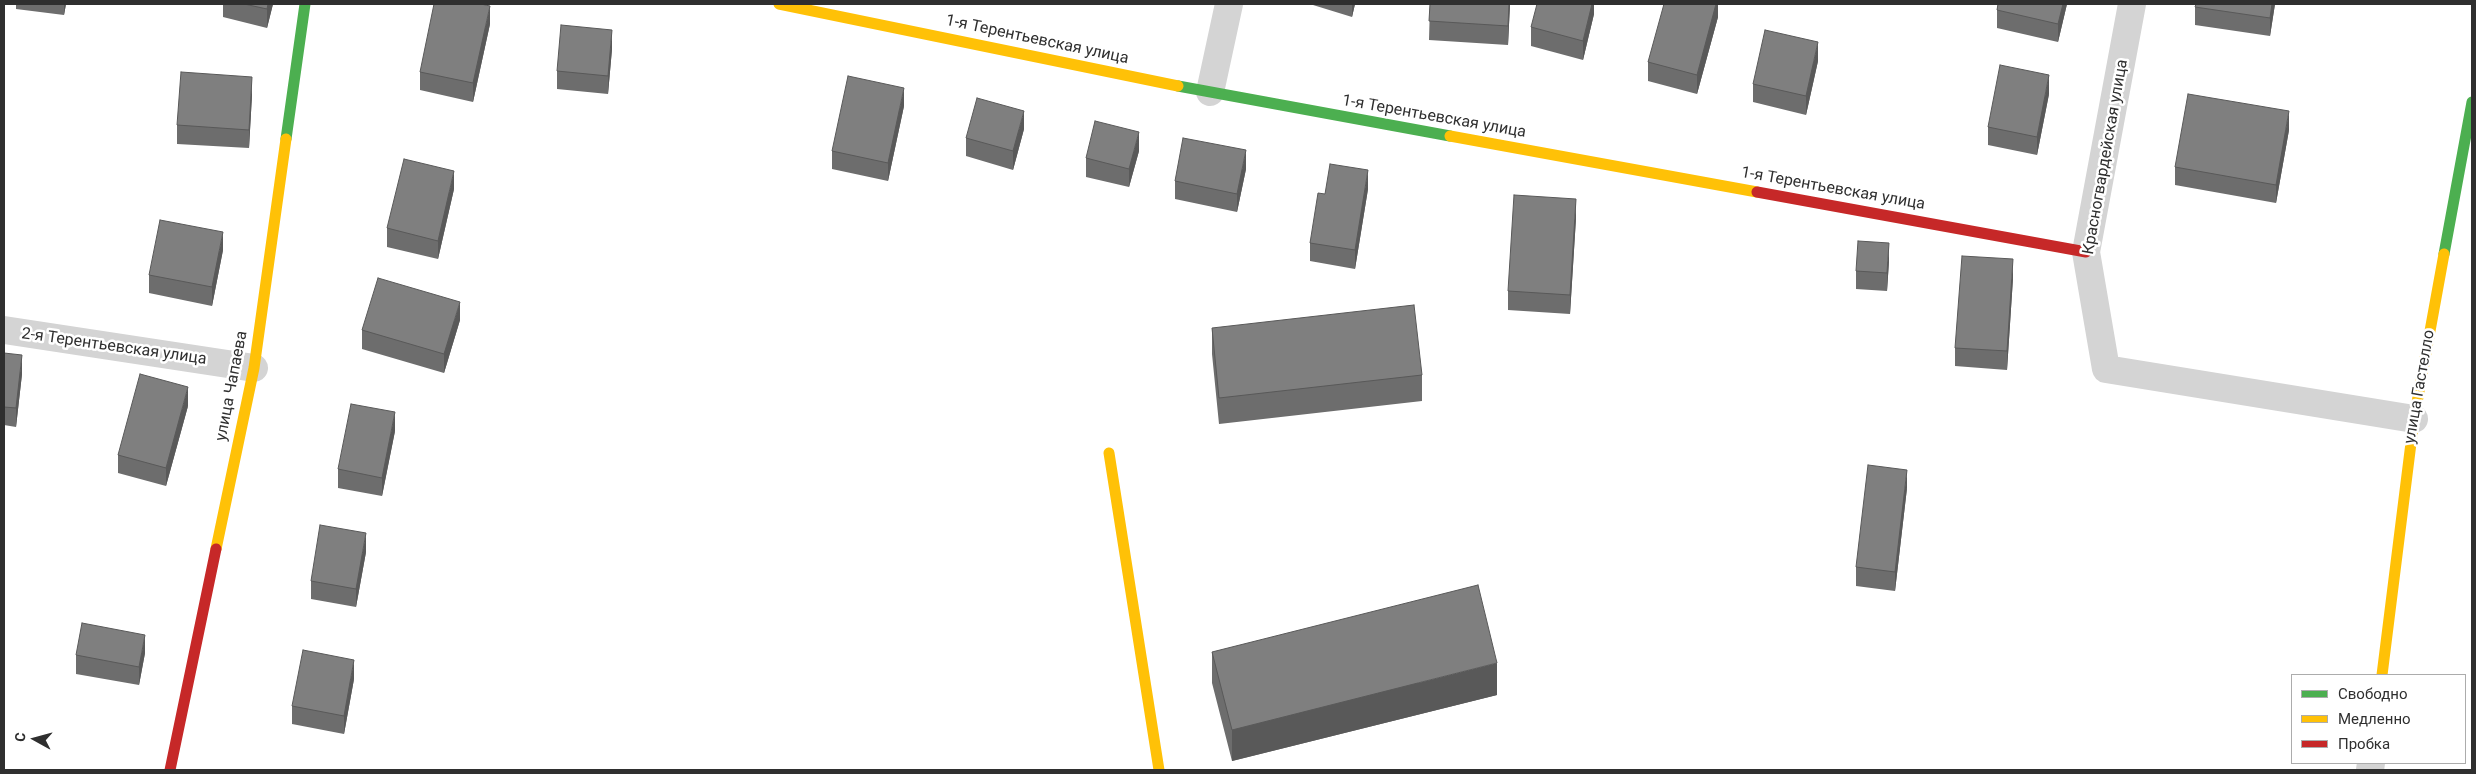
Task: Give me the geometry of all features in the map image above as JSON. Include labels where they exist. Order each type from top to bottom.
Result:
[{"type":"street","name":"улица Чапаева","points":[[170,770],[254,368],[305,4]]},
{"type":"street","name":"1-я Терентьевская улица","points":[[779,4],[1210,92],[2086,252]]},
{"type":"street","points":[[1210,92],[1229,4]]},
{"type":"street","name":"Красногвардейская улица","points":[[2132,4],[2086,252],[2106,369],[2414,418]]},
{"type":"street","name":"улица Гастелло","points":[[2382,674],[2414,418],[2472,102]]},
{"type":"street","name":"2-я Терентьевская улица","points":[[4,330],[254,368]]},
{"type":"street","points":[[1109,452],[1160,770]]},
{"type":"building","points":[[244,4],[268,4],[267,9]]},
{"type":"building","points":[[434,4],[481,4],[490,6],[473,83],[420,72]]},
{"type":"building","points":[[1430,4],[1509,4],[1508,26],[1429,21]]},
{"type":"building","points":[[1537,4],[1592,4],[1583,41],[1531,27]]},
{"type":"building","points":[[1664,4],[1716,4],[1697,75],[1648,62]]},
{"type":"building","points":[[1998,4],[2063,4],[2058,24],[1997,10]]},
{"type":"building","points":[[2196,4],[2272,4],[2270,18],[2195,7]]},
{"type":"building","points":[[561,25],[612,30],[608,76],[557,71]]},
{"type":"building","points":[[1765,30],[1818,42],[1806,96],[1753,84]]},
{"type":"building","points":[[2000,65],[2049,75],[2037,137],[1988,127]]},
{"type":"building","points":[[181,72],[252,77],[249,130],[177,125]]},
{"type":"building","points":[[848,76],[904,88],[888,163],[832,151]]},
{"type":"building","points":[[2188,94],[2289,111],[2276,185],[2175,167]]},
{"type":"building","points":[[977,98],[1024,111],[1013,151],[966,138]]},
{"type":"building","points":[[1095,121],[1139,132],[1129,169],[1086,158]]},
{"type":"building","points":[[1183,138],[1246,150],[1237,194],[1175,181]]},
{"type":"building","points":[[404,159],[454,171],[438,241],[387,228]]},
{"type":"building","points":[[1330,164],[1368,170],[1355,250],[1310,243],[1318,193],[1325,194]]},
{"type":"building","points":[[1514,195],[1576,199],[1570,295],[1508,291]]},
{"type":"building","points":[[160,220],[223,232],[212,287],[149,275]]},
{"type":"building","points":[[1858,241],[1889,243],[1887,273],[1856,271]]},
{"type":"building","points":[[1962,256],[2013,259],[2007,351],[1955,348]]},
{"type":"building","points":[[378,278],[460,302],[444,354],[362,330]]},
{"type":"building","points":[[1414,305],[1422,375],[1219,398],[1212,328]]},
{"type":"building","points":[[4,353],[22,355],[16,408],[4,407]]},
{"type":"building","points":[[140,374],[188,387],[166,468],[118,455]]},
{"type":"building","points":[[351,404],[395,412],[382,478],[338,469]]},
{"type":"building","points":[[1868,465],[1907,470],[1895,572],[1856,567]]},
{"type":"building","points":[[320,525],[366,533],[356,589],[311,581]]},
{"type":"building","points":[[1478,585],[1497,663],[1232,730],[1212,652]]},
{"type":"building","points":[[82,623],[145,635],[139,667],[76,655]]},
{"type":"building","points":[[303,650],[354,660],[344,716],[292,706]]},
{"type":"traffic: fast","points":[[286,139],[305,4]]},
{"type":"traffic: fast","points":[[1178,86],[1450,136]]},
{"type":"traffic: fast","points":[[2444,254],[2472,102]]},
{"type":"traffic: slow","points":[[779,4],[1178,86]]},
{"type":"traffic: slow","points":[[1450,136],[1757,192]]},
{"type":"traffic: slow","points":[[216,549],[254,368],[286,139]]},
{"type":"traffic: slow","points":[[2382,674],[2414,419],[2444,254]]},
{"type":"traffic: slow","points":[[1109,453],[1159,770]]},
{"type":"traffic: jam","points":[[1757,192],[2086,252]]},
{"type":"traffic: jam","points":[[170,770],[216,549]]}]
